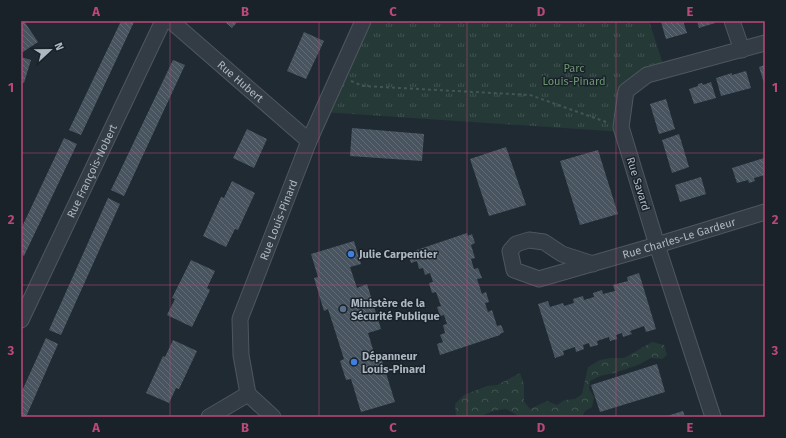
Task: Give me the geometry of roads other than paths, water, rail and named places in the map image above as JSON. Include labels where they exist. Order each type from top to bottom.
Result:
[{"type":"street","name":"Rue François-Nobert","points":[[21,320],[26,294],[163,21]]},
{"type":"street","name":"Rue Hubert","points":[[171,21],[309,141]]},
{"type":"street","name":"Rue Louis-Pinard","points":[[248,394],[241,355],[240,319],[309,141],[363,21]]},
{"type":"street","points":[[732,21],[742,50]]},
{"type":"street","name":"Rue Savard","points":[[713,417],[621,128],[626,91],[647,75],[765,43]]},
{"type":"street","name":"Rue Charles-Le Gardeur","points":[[593,264],[562,254],[544,242],[529,240],[516,244],[510,251],[514,270],[539,279],[593,264],[765,212]]},
{"type":"street","points":[[209,417],[248,394],[273,417]]},
{"type":"place","name":"Julie Carpentier","points":[[351,254]]},
{"type":"place","name":"Ministère de la Sécurité Publique","points":[[343,309]]},
{"type":"place","name":"Dépanneur Louis-Pinard","points":[[354,362]]},
{"type":"park label","name":"Parc Louis-Pinard","points":[[574,74]]}]
